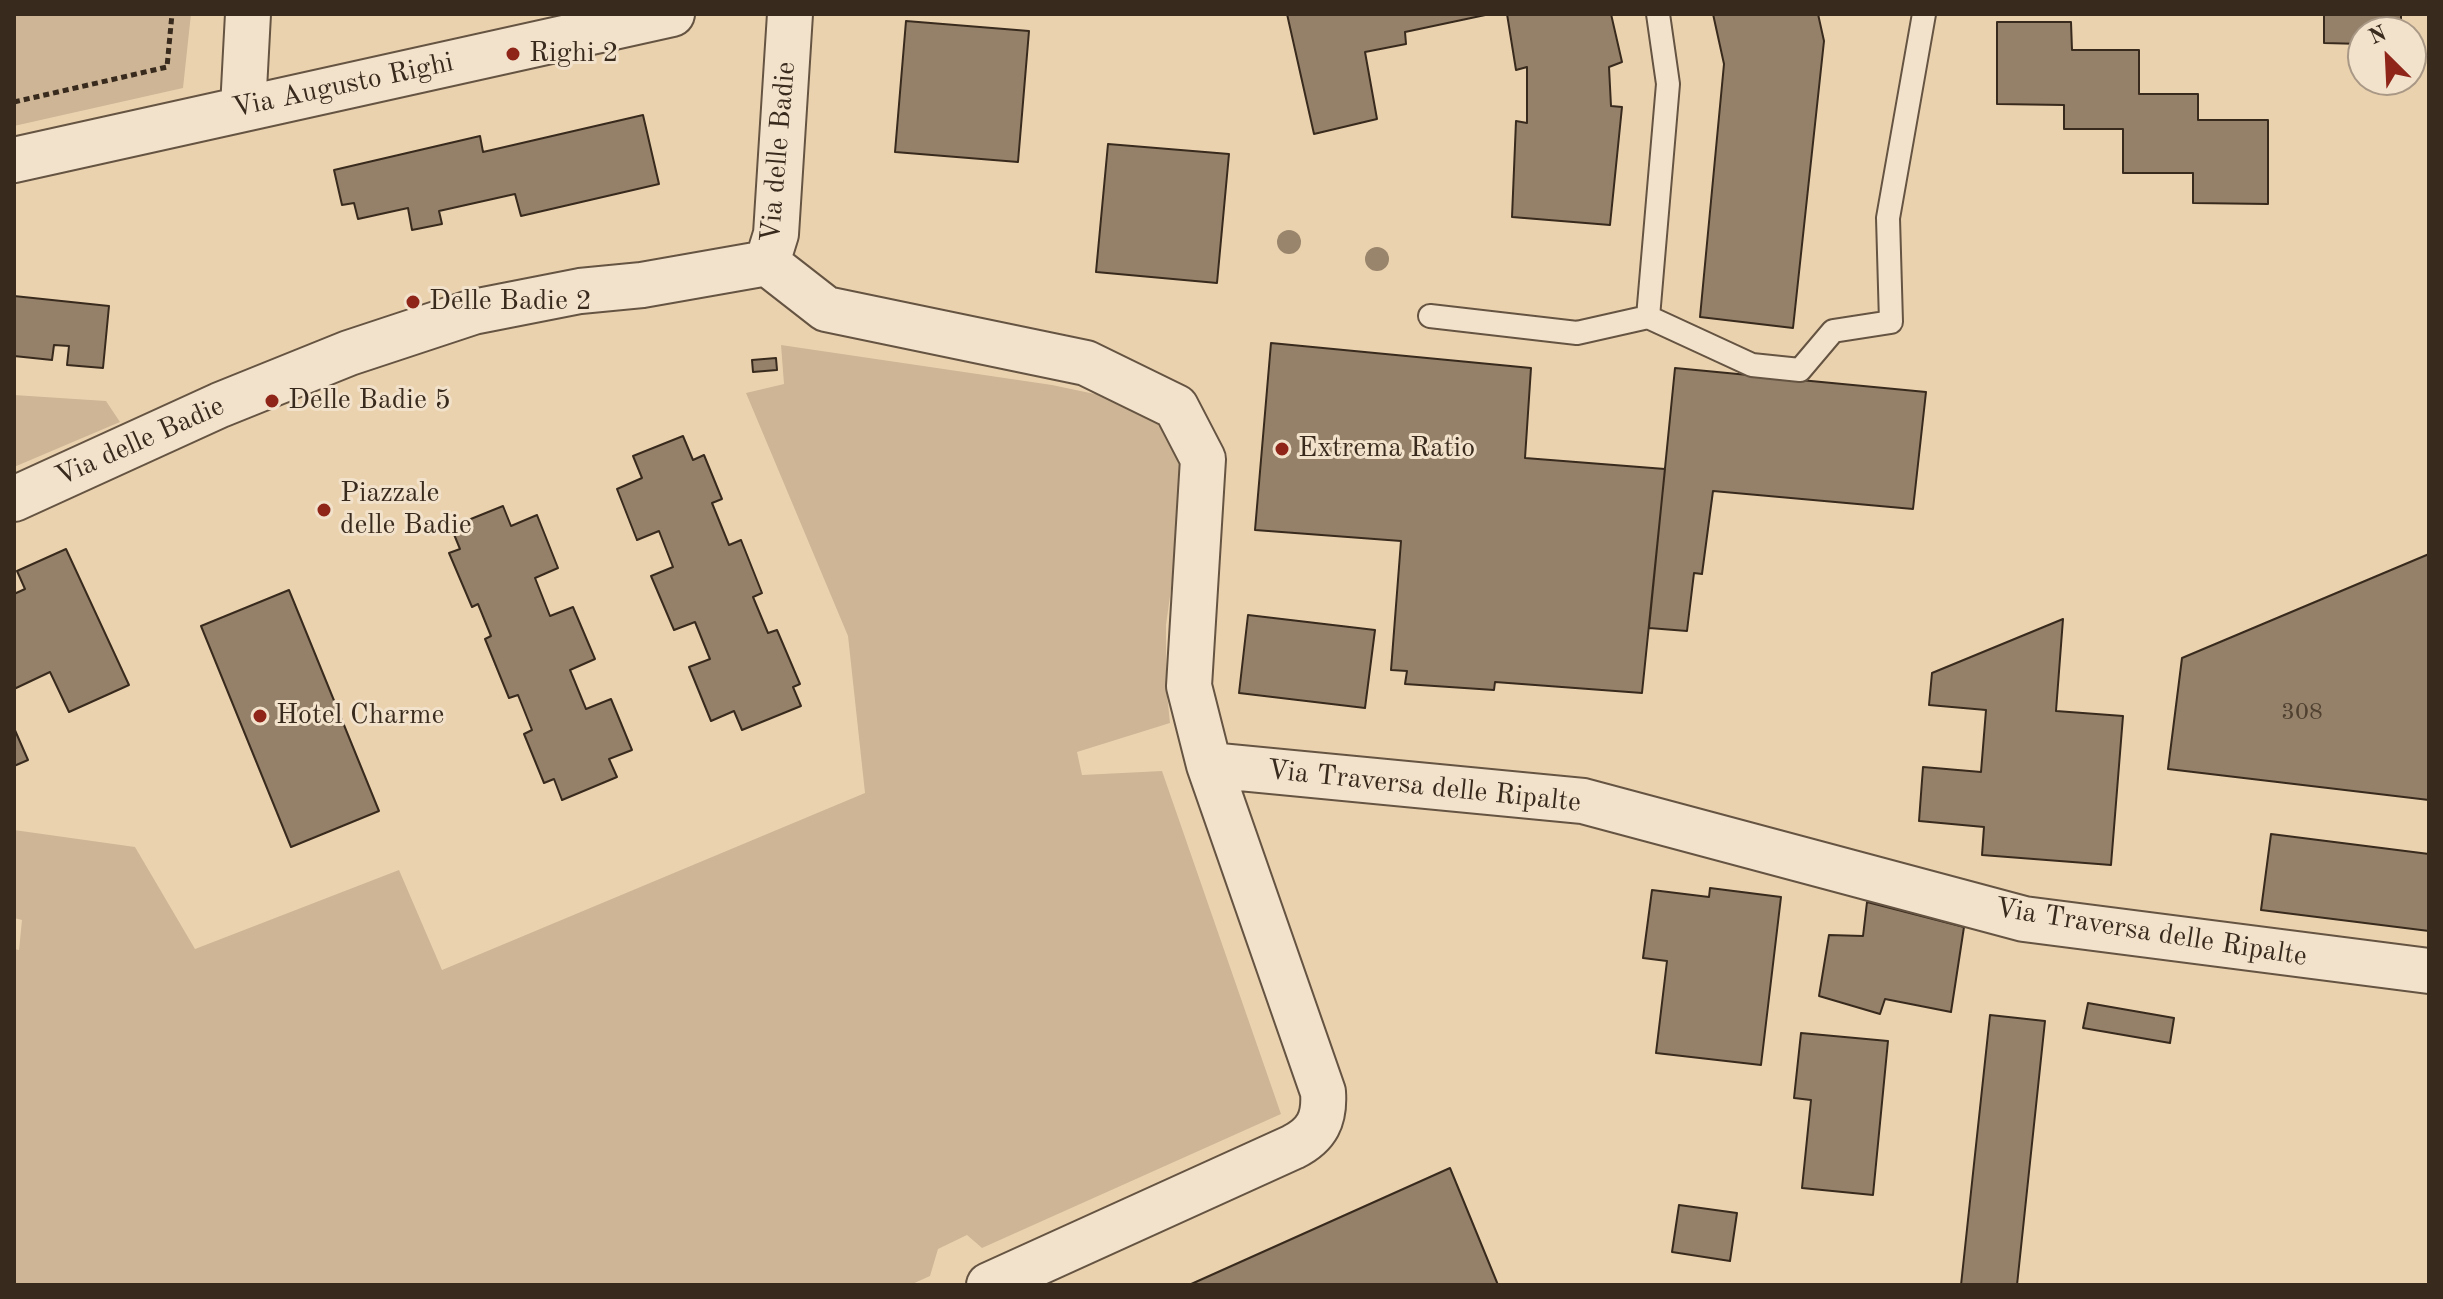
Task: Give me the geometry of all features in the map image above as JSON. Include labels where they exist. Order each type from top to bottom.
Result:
[{"type":"street","points":[[243,108],[248,14]]},
{"type":"street","name":"Via Augusto Righi","points":[[14,160],[672,14]]},
{"type":"street","name":"Via delle Badie","points":[[14,499],[220,405],[349,353],[473,312],[580,291],[642,285],[767,263],[776,234],[790,14]]},
{"type":"street","points":[[767,263],[826,309],[1086,363],[1176,407],[1203,459],[1189,686],[1209,765],[1323,1092],[1324,1110],[1318,1129],[1306,1141],[989,1285]]},
{"type":"street","name":"Via Traversa delle Ripalte","points":[[1209,765],[1583,801],[2024,919],[2429,971]]},
{"type":"lane","points":[[1648,317],[1668,84],[1658,14]]},
{"type":"lane","points":[[1430,316],[1577,333],[1648,317],[1752,365],[1800,370],[1833,331],[1891,322],[1888,218],[1924,14]]},
{"type":"path","points":[[14,102],[167,67],[172,14]]},
{"type":"shaded area","points":[[14,14],[191,14],[183,88],[14,126]]},
{"type":"shaded area","points":[[781,345],[1052,385],[1109,397],[1163,419],[1181,449],[1180,524],[1166,625],[1166,684],[1170,723],[1077,752],[1082,775],[1162,771],[1281,1114],[982,1248],[967,1235],[938,1249],[930,1276],[910,1285],[14,1285],[14,949],[19,950],[22,920],[14,918],[14,830],[135,847],[195,949],[399,870],[442,970],[865,793],[848,636],[746,393],[784,384]]},
{"type":"shaded area","points":[[14,395],[106,401],[120,422],[14,467]]},
{"type":"building","points":[[1287,14],[1490,14],[1405,32],[1406,44],[1365,52],[1377,119],[1314,134]]},
{"type":"building","points":[[1507,14],[1611,14],[1622,62],[1609,67],[1611,106],[1622,107],[1610,225],[1512,217],[1516,121],[1527,123],[1527,67],[1516,70]]},
{"type":"building","points":[[1713,14],[1818,14],[1824,41],[1793,328],[1700,317],[1724,64]]},
{"type":"building","points":[[2324,14],[2401,14],[2347,16],[2347,44],[2324,43]]},
{"type":"building","points":[[906,21],[1029,31],[1018,162],[895,152]]},
{"type":"building","points":[[1997,22],[2071,22],[2072,50],[2139,50],[2139,94],[2198,94],[2198,120],[2268,120],[2268,204],[2193,203],[2193,173],[2123,173],[2123,129],[2064,129],[2064,105],[1997,104]]},
{"type":"building","points":[[643,115],[659,184],[521,216],[515,194],[439,211],[442,224],[412,230],[408,208],[358,219],[354,203],[342,205],[334,170],[480,136],[483,152]]},
{"type":"building","points":[[1108,144],[1229,154],[1217,283],[1096,272]]},
{"type":"building","points":[[14,296],[109,306],[103,368],[67,365],[69,346],[54,345],[52,360],[14,356]]},
{"type":"building","points":[[1271,343],[1531,368],[1525,458],[1665,469],[1642,693],[1495,682],[1494,690],[1405,684],[1407,671],[1391,670],[1401,541],[1255,530]]},
{"type":"building","points":[[776,358],[777,370],[753,372],[752,360]]},
{"type":"building","points":[[1675,368],[1926,392],[1913,509],[1713,491],[1702,574],[1694,573],[1687,631],[1649,628]]},
{"type":"building","points":[[683,436],[693,460],[704,455],[722,499],[712,503],[729,545],[741,540],[762,593],[753,597],[768,633],[777,630],[800,684],[793,687],[801,706],[742,730],[734,711],[711,721],[689,667],[710,659],[695,622],[674,630],[651,576],[673,567],[659,531],[637,540],[617,489],[642,478],[633,456]]},
{"type":"building","points":[[503,506],[511,526],[537,515],[558,568],[535,578],[550,616],[573,607],[595,659],[570,670],[586,709],[611,699],[632,750],[609,759],[617,777],[562,800],[554,779],[544,783],[524,734],[532,730],[518,695],[509,698],[485,639],[491,636],[478,604],[472,607],[449,553],[460,549],[451,527]]},
{"type":"building","points":[[66,549],[129,685],[69,712],[50,672],[14,689],[14,594],[25,589],[17,571]]},
{"type":"building","points":[[2429,554],[2429,800],[2168,769],[2182,658]]},
{"type":"building","points":[[289,590],[379,811],[291,847],[201,626]]},
{"type":"building","points":[[1248,615],[1375,630],[1365,708],[1239,693]]},
{"type":"building","points":[[2063,619],[2056,711],[2123,716],[2111,865],[1982,855],[1984,827],[1919,821],[1923,767],[1981,772],[1986,710],[1929,705],[1932,673]]},
{"type":"building","points":[[14,728],[28,760],[14,766]]},
{"type":"building","points":[[2271,834],[2429,854],[2429,931],[2261,910]]},
{"type":"building","points":[[1710,888],[1781,897],[1761,1065],[1656,1053],[1667,961],[1643,958],[1652,890],[1709,897]]},
{"type":"building","points":[[1867,902],[1964,927],[1951,1012],[1885,999],[1880,1014],[1819,996],[1829,935],[1863,936]]},
{"type":"building","points":[[2088,1003],[2174,1018],[2170,1043],[2083,1028]]},
{"type":"building","points":[[1990,1015],[2045,1021],[2017,1285],[1961,1285]]},
{"type":"building","points":[[1801,1033],[1888,1041],[1873,1195],[1802,1188],[1811,1100],[1794,1098]]},
{"type":"building","points":[[1450,1168],[1498,1285],[1189,1285]]},
{"type":"building","points":[[1679,1205],[1737,1213],[1730,1261],[1672,1252]]},
{"type":"place","name":"Righi 2","points":[[513,54]]},
{"type":"place","name":"Delle Badie 2","points":[[413,302]]},
{"type":"place","name":"Delle Badie 5","points":[[272,401]]},
{"type":"place","name":"Extrema Ratio","points":[[1282,449]]},
{"type":"place","name":"Piazzale delle Badie","points":[[324,510]]},
{"type":"place","name":"Hotel Charme","points":[[260,716]]}]
